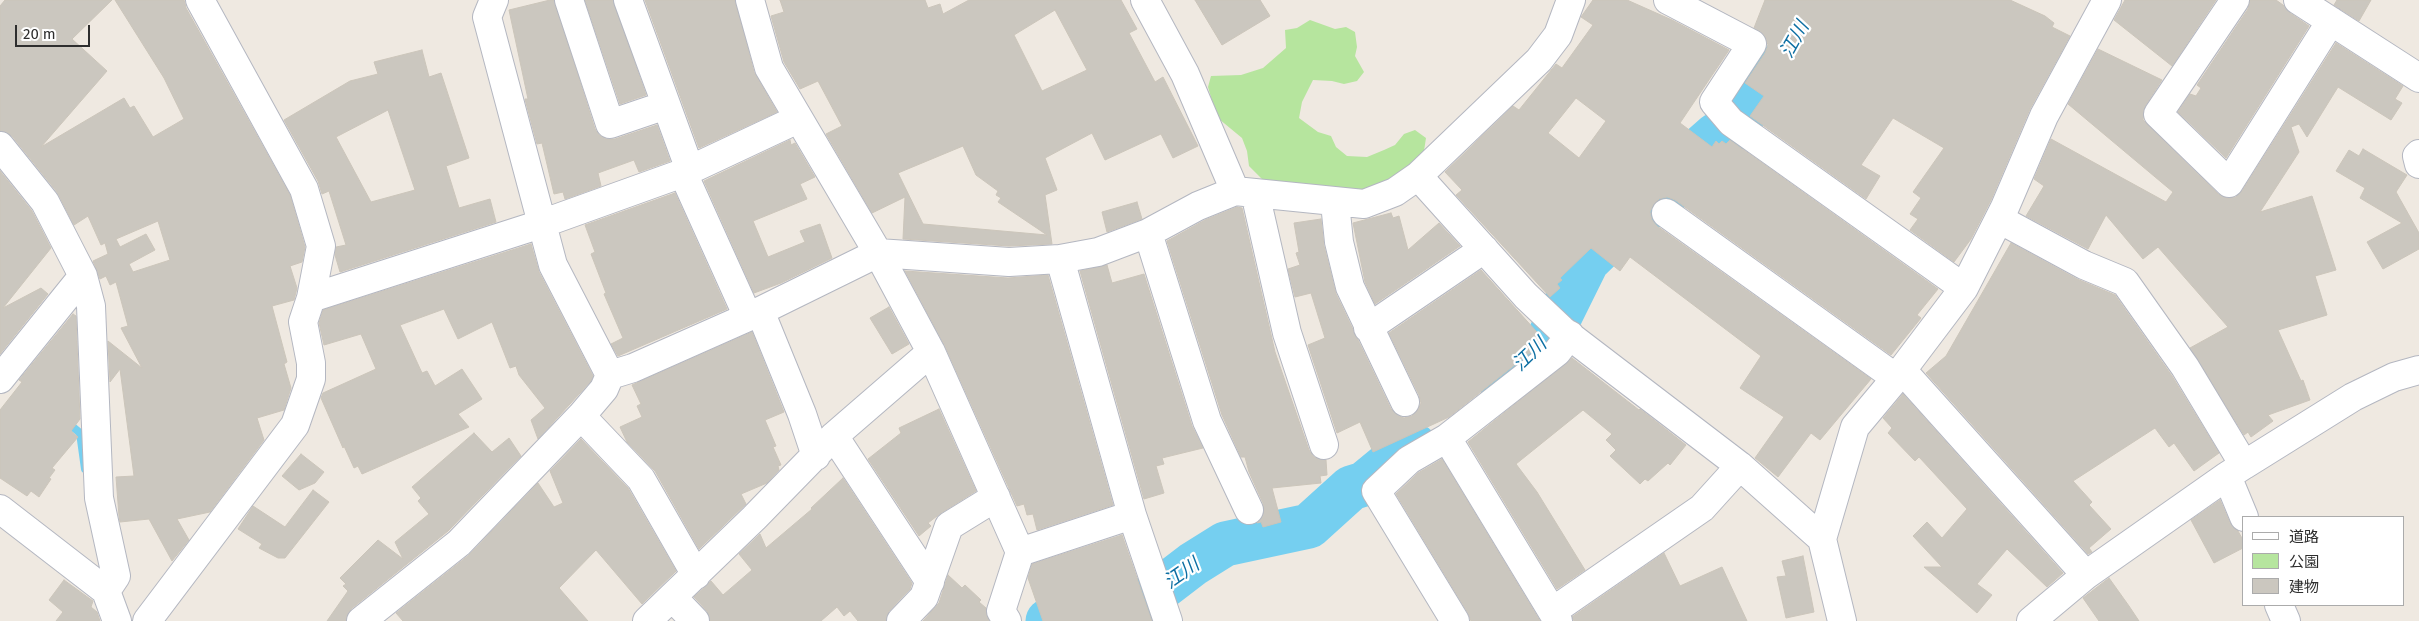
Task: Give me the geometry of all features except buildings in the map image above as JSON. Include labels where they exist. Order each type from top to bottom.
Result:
[{"type":"street","points":[[147,621],[295,425],[311,379],[311,363],[303,322],[311,298],[320,246],[304,189],[200,0]]},
{"type":"street","points":[[494,0],[487,17],[553,265],[610,375]]},
{"type":"street","points":[[569,0],[610,124],[666,105]]},
{"type":"street","points":[[628,0],[666,105],[686,171],[802,414],[816,456]]},
{"type":"street","points":[[750,0],[769,68],[878,252],[931,352],[1020,552],[1001,611],[1008,621]]},
{"type":"street","points":[[1145,0],[1245,192],[1287,333],[1324,445]]},
{"type":"street","points":[[361,621],[459,543],[581,416],[604,389],[610,375],[633,368],[754,314],[878,252],[1009,262],[1060,258],[1098,252],[1148,233],[1198,206],[1245,192],[1335,203],[1364,204],[1395,192],[1418,176],[1539,60],[1558,35],[1572,0]]},
{"type":"street","points":[[1668,0],[1752,44],[1714,102],[1731,122],[1964,288]]},
{"type":"street","points":[[1842,621],[1822,539],[1855,426],[1899,374],[1964,288],[1999,219],[2044,116],[2107,0]]},
{"type":"street","points":[[2235,0],[2158,114],[2229,182],[2331,21]]},
{"type":"street","points":[[2298,0],[2419,78]]},
{"type":"street","points":[[311,298],[541,224],[686,171],[798,119]]},
{"type":"street","points":[[0,146],[45,202],[83,276],[91,306],[99,498],[116,576],[106,591]]},
{"type":"street","points":[[2419,154],[2416,156],[2419,164]]},
{"type":"street","points":[[1418,176],[1526,296],[1570,335],[1740,466],[1822,539]]},
{"type":"street","points":[[1335,203],[1339,242],[1350,288],[1405,402]]},
{"type":"street","points":[[1666,213],[1899,374],[2086,575]]},
{"type":"street","points":[[1999,219],[2084,265],[2125,282],[2185,367],[2236,470],[2244,516]]},
{"type":"street","points":[[1148,233],[1207,421],[1249,510]]},
{"type":"street","points":[[1368,328],[1484,249]]},
{"type":"street","points":[[1060,258],[1132,515],[1168,621]]},
{"type":"street","points":[[0,379],[83,276]]},
{"type":"street","points":[[1455,621],[1376,491],[1409,460],[1448,438],[1557,352],[1570,335]]},
{"type":"street","points":[[647,621],[696,575],[834,436],[931,352]]},
{"type":"street","points":[[2031,621],[2086,575],[2236,470],[2353,397],[2394,378],[2419,370]]},
{"type":"street","points":[[581,416],[641,479],[696,575]]},
{"type":"street","points":[[834,436],[930,582]]},
{"type":"street","points":[[1448,438],[1556,616],[1702,508],[1740,466]]},
{"type":"street","points":[[901,621],[924,597],[948,526],[996,497]]},
{"type":"street","points":[[0,509],[106,591],[117,621]]},
{"type":"street","points":[[1020,552],[1132,515]]},
{"type":"street","points":[[672,597],[695,621]]},
{"type":"street","points":[[2279,606],[2286,621]]},
{"type":"green space","points":[[1310,20],[1335,29],[1346,27],[1355,32],[1357,47],[1355,56],[1364,72],[1357,81],[1344,84],[1313,80],[1302,102],[1299,118],[1318,132],[1331,136],[1336,147],[1347,156],[1367,157],[1395,145],[1404,134],[1415,130],[1426,138],[1424,151],[1414,167],[1368,191],[1284,187],[1263,180],[1249,166],[1247,151],[1242,138],[1219,119],[1212,101],[1208,87],[1211,76],[1241,75],[1263,68],[1286,48],[1285,30],[1297,28]]},
{"type":"waterway","name":"江川","points":[[1501,382],[1545,346],[1587,261],[1618,231],[1671,189],[1691,157],[1716,135],[1731,130],[1787,57],[1805,27],[1814,0]]},
{"type":"waterway","points":[[67,422],[80,433],[85,469]]},
{"type":"waterway","name":"江川","points":[[1048,621],[1081,608],[1146,600],[1193,564],[1225,544],[1309,526],[1351,488],[1364,484],[1398,456],[1415,446]]}]
